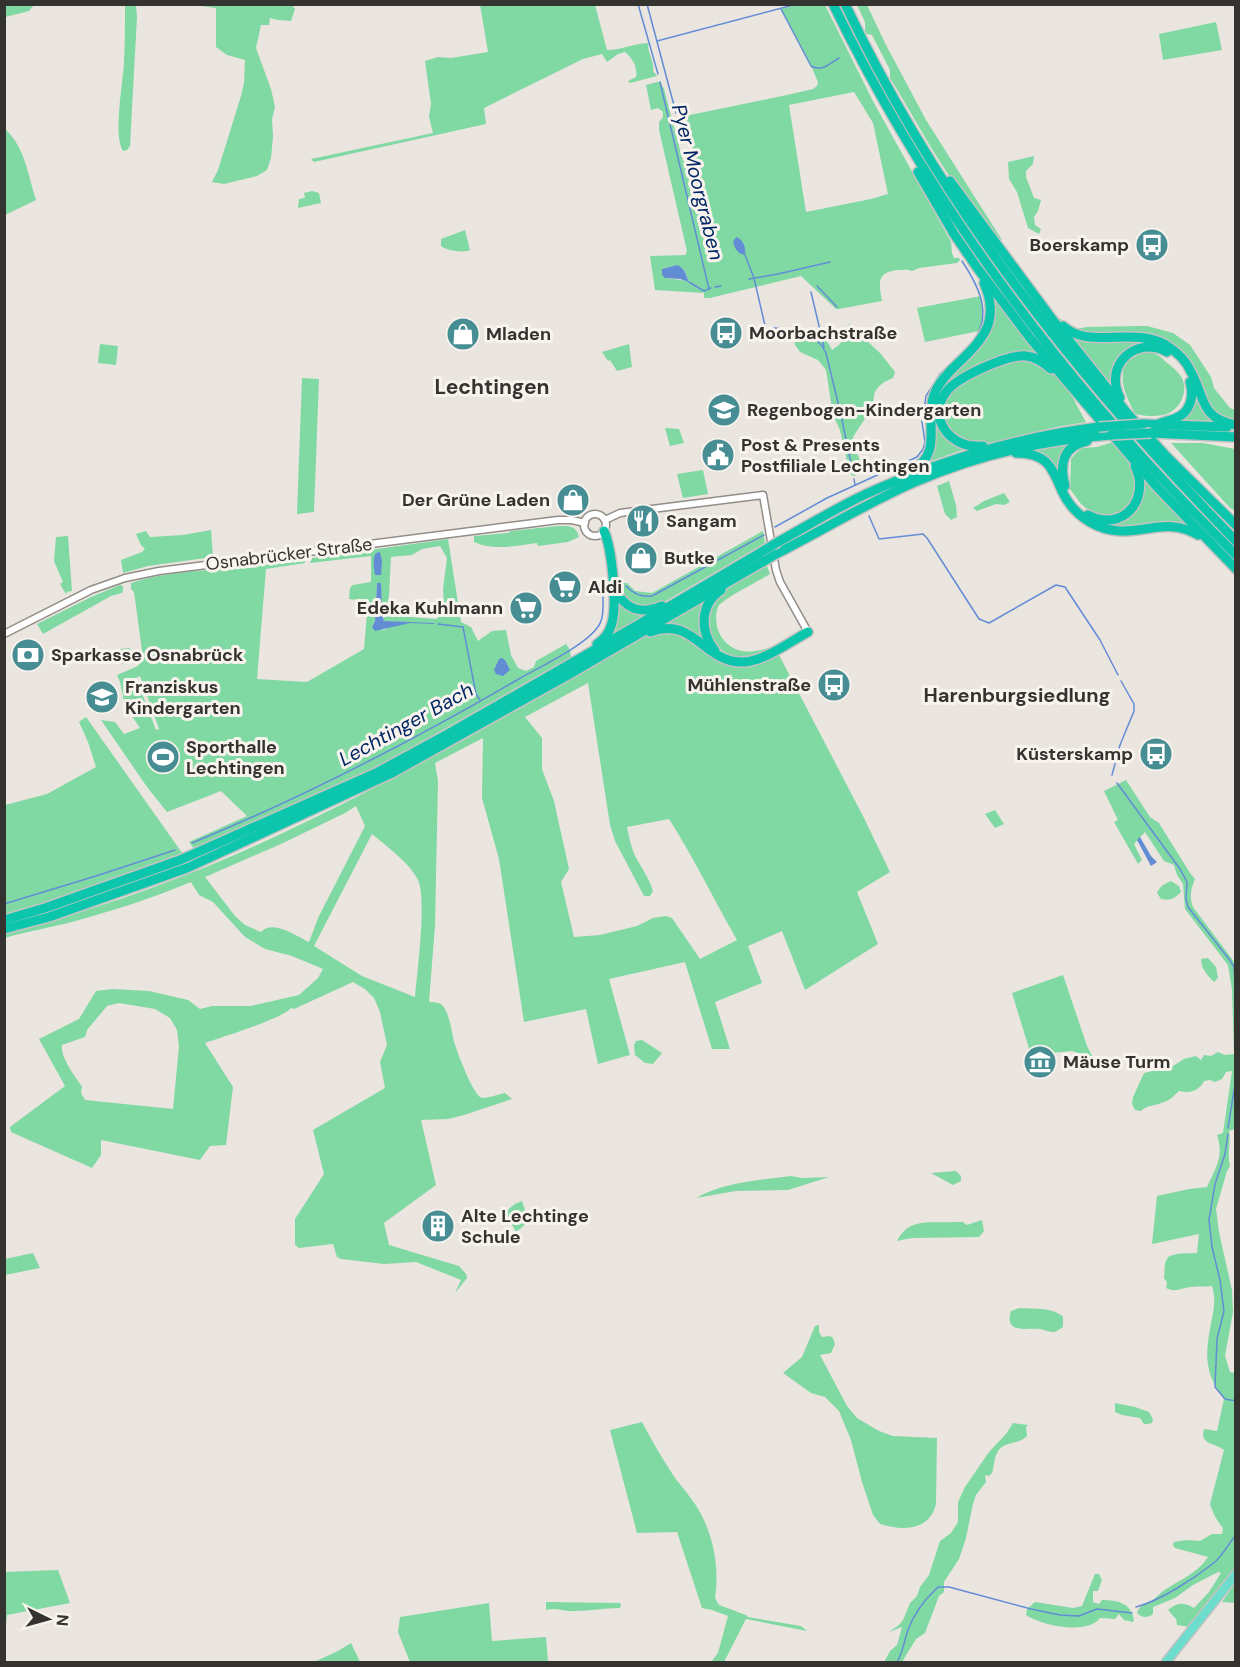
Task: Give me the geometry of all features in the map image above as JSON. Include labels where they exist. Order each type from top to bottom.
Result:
[{"type":"highway","points":[[833,4],[873,82],[915,156],[980,256],[1057,357],[1146,461],[1236,555]]},
{"type":"highway","points":[[845,4],[868,52],[931,163],[989,250],[1052,334],[1141,440],[1236,541]]},
{"type":"highway","points":[[915,156],[916,168],[954,234],[1030,338],[1157,487],[1236,569]]},
{"type":"highway","points":[[931,163],[941,169],[1052,319],[1127,413],[1167,457],[1236,525]]},
{"type":"highway","points":[[866,494],[871,489],[917,467],[926,458],[931,443],[930,411],[934,394],[945,377],[980,341],[988,328],[991,314],[990,298],[978,269]]},
{"type":"highway","points":[[1052,319],[1078,335],[1141,337],[1167,346],[1186,363],[1195,379],[1201,400],[1209,412],[1220,421],[1236,427]]},
{"type":"highway","points":[[1127,413],[1118,396],[1115,384],[1118,365],[1134,350],[1148,347],[1163,350],[1184,368],[1191,383],[1192,397],[1187,410],[1181,416],[1158,424]]},
{"type":"highway","points":[[1063,378],[1035,358],[1017,356],[966,376],[943,397],[940,415],[945,431],[963,445],[997,450],[1006,455],[1025,453],[1044,460],[1054,472],[1072,507],[1087,521],[1098,526],[1119,532],[1174,526],[1190,531],[1208,542]]},
{"type":"highway","points":[[779,547],[915,482],[997,450],[1044,435],[1099,427],[1143,424],[1236,427]]},
{"type":"highway","points":[[4,929],[49,917],[202,857],[392,773],[628,640],[866,494],[932,466],[997,450],[1109,435],[1151,433],[1236,437]]},
{"type":"highway","points":[[1109,435],[1103,439],[1076,444],[1070,449],[1062,463],[1066,489],[1088,515],[1105,521],[1115,519],[1128,512],[1137,500],[1139,477],[1127,450]]},
{"type":"highway","points":[[1218,507],[1236,517]]},
{"type":"highway","points":[[569,665],[572,660],[595,646],[607,634],[611,626],[613,584],[610,559],[602,534]]},
{"type":"highway","points":[[202,857],[378,772],[676,603],[765,557]]},
{"type":"highway","points":[[718,655],[710,645],[704,628],[708,603],[716,593],[763,565],[765,557]]},
{"type":"highway","points":[[613,584],[622,600],[632,608],[648,611],[668,603],[676,603]]},
{"type":"highway","points":[[628,640],[652,631],[671,628],[685,632],[708,650],[728,660],[749,661],[772,652],[808,632]]},
{"type":"highway","points":[[4,920],[184,864]]},
{"type":"main road","points":[[1166,1662],[1236,1574]]},
{"type":"street","points":[[605,520],[620,513],[763,495],[776,570],[780,582],[808,632]]},
{"type":"street","points":[[594,514],[605,520],[606,526],[602,534],[593,536],[585,529],[588,517],[594,514]]},
{"type":"street","name":"Osnabrücker Straße","points":[[4,634],[91,590],[141,574],[558,520],[585,522]]},
{"type":"green space","points":[[4,5],[34,5],[29,11],[5,17]]},
{"type":"green space","points":[[125,5],[136,5],[137,17],[130,146],[123,151],[120,143],[119,121],[124,62]]},
{"type":"green space","points":[[193,5],[292,5],[295,9],[291,21],[270,18],[269,25],[261,25],[256,48],[275,107],[272,119],[271,158],[267,170],[257,176],[224,184],[212,182],[218,170],[241,96],[245,60],[227,55],[216,47],[216,8]]},
{"type":"green space","points":[[480,5],[595,5],[607,50],[650,43],[648,48],[653,71],[657,76],[630,83],[628,81],[636,77],[636,70],[628,54],[625,52],[618,54],[607,62],[602,54],[583,59],[484,108],[486,124],[314,162],[311,159],[433,133],[429,117],[431,104],[425,61],[438,57],[451,58],[488,52]]},
{"type":"green space","points":[[797,5],[825,5],[874,103],[950,240],[954,258],[960,260],[957,263],[912,271],[891,271],[882,276],[880,289],[882,301],[839,309],[836,309],[801,276],[710,298],[704,298],[704,292],[655,290],[650,256],[686,255],[687,251],[659,130],[663,112],[658,108],[651,110],[646,85],[660,82],[664,89],[683,161],[696,163],[685,116],[787,95],[817,86],[818,82],[811,66],[781,9]],"holes":[[[854,92],[873,123],[888,194],[806,212],[789,105]],[[677,265],[684,270],[689,281],[665,278],[662,269]]]},
{"type":"green space","points":[[857,5],[867,5],[926,120],[1002,240],[997,237],[960,190],[933,150],[890,78],[890,70],[872,35],[865,31],[865,22]]},
{"type":"green space","points":[[1216,22],[1222,50],[1163,60],[1159,34]]},
{"type":"green space","points":[[5,129],[12,136],[21,153],[36,200],[5,215]]},
{"type":"green space","points":[[1034,156],[1033,164],[1026,171],[1026,177],[1034,198],[1041,200],[1034,217],[1035,225],[1041,229],[1039,234],[1028,228],[1017,192],[1009,179],[1008,162]]},
{"type":"green space","points":[[312,191],[319,193],[321,203],[298,208],[299,199],[305,198],[304,193]]},
{"type":"green space","points":[[465,230],[470,250],[455,251],[441,246],[441,239]]},
{"type":"green space","points":[[990,292],[1043,359],[1022,354],[944,391],[939,422],[968,448],[925,463],[932,415],[940,390],[988,337],[992,315]]},
{"type":"green space","points":[[981,296],[983,314],[979,331],[925,342],[917,308]]},
{"type":"green space","points":[[1057,317],[1077,329],[1147,326],[1173,333],[1190,345],[1211,377],[1214,388],[1230,408],[1235,410],[1235,422],[1224,419],[1212,410],[1196,377],[1167,344],[1093,335],[1079,331],[1067,325]]},
{"type":"green space","points":[[849,324],[881,354],[895,372],[893,378],[876,390],[874,405],[876,411],[866,417],[853,437],[864,473],[854,476],[850,474],[840,430],[833,415],[826,370],[818,360],[800,352],[795,345],[792,327],[803,328],[814,335],[818,332],[832,350],[840,344]]},
{"type":"green space","points":[[1067,333],[1150,342],[1128,352],[1113,389]]},
{"type":"green space","points":[[100,344],[118,346],[116,365],[98,363]]},
{"type":"green space","points":[[629,344],[632,367],[617,371],[602,352]]},
{"type":"green space","points":[[1144,352],[1158,355],[1182,378],[1183,396],[1178,406],[1169,413],[1153,416],[1135,414],[1126,394],[1123,375],[1126,361]]},
{"type":"green space","points":[[1025,358],[1049,369],[1068,389],[1086,422],[982,445],[950,435],[943,417],[944,404],[950,393],[960,384],[986,370]]},
{"type":"green space","points":[[302,378],[319,379],[314,512],[297,514]]},
{"type":"green space","points":[[1195,388],[1216,421],[1181,420]]},
{"type":"green space","points":[[665,428],[679,429],[684,443],[670,446]]},
{"type":"green space","points":[[1113,442],[1126,457],[1136,475],[1134,500],[1125,511],[1104,518],[1093,514],[1081,504],[1070,489],[1071,459],[1082,448],[1097,447]]},
{"type":"green space","points":[[1171,443],[1203,443],[1235,449],[1235,511],[1230,508]]},
{"type":"green space","points":[[1070,444],[1062,482],[1034,450]]},
{"type":"green space","points":[[703,470],[708,494],[683,498],[677,474]]},
{"type":"green space","points":[[1143,477],[1193,530],[1129,529],[1106,524],[1117,522],[1143,493]]},
{"type":"green space","points":[[949,481],[957,517],[951,520],[945,514],[937,486]]},
{"type":"green space","points":[[1004,493],[1010,502],[977,511],[973,508],[984,501]]},
{"type":"green space","points":[[558,526],[574,528],[579,537],[568,542],[538,546],[537,543],[497,547],[474,542],[474,536]]},
{"type":"green space","points":[[211,530],[213,557],[148,566],[123,573],[121,560],[145,549],[136,534],[146,531],[150,537]]},
{"type":"green space","points":[[763,531],[765,543],[652,608],[632,605],[620,591],[618,583],[627,583],[635,591],[652,593]]},
{"type":"green space","points":[[68,536],[72,591],[66,594],[60,584],[63,582],[54,561],[56,537]]},
{"type":"green space","points":[[448,539],[461,622],[471,627],[478,641],[492,631],[506,630],[511,655],[518,668],[526,671],[534,667],[536,661],[566,644],[571,657],[395,757],[332,789],[195,850],[189,842],[247,816],[221,791],[167,812],[101,720],[115,722],[124,734],[140,728],[125,706],[117,675],[138,666],[143,658],[131,583],[179,573],[247,567],[304,558],[305,563],[266,569],[257,679],[307,682],[364,649],[368,601],[349,599],[350,588],[353,585],[371,582],[371,556],[310,563],[312,558]],"holes":[[[440,546],[447,558],[442,614],[436,619],[388,615],[391,557],[412,555],[422,549]],[[377,583],[384,621],[409,623],[391,626],[384,630],[372,627],[375,621]],[[140,676],[159,729],[156,730],[136,678]]]},
{"type":"green space","points":[[767,566],[770,574],[733,595],[718,607],[716,622],[721,636],[733,648],[749,652],[773,647],[746,659],[727,655],[712,641],[707,617],[713,601],[724,590]]},
{"type":"green space","points":[[120,585],[123,586],[122,593],[111,596],[43,634],[37,624],[91,597]]},
{"type":"green space","points":[[616,597],[651,614],[609,639]]},
{"type":"green space","points":[[709,597],[706,644],[659,626]]},
{"type":"green space","points":[[678,632],[720,661],[778,653],[890,872],[857,892],[878,944],[805,990],[782,931],[748,946],[762,983],[715,1002],[730,1049],[712,1049],[685,962],[609,979],[630,1055],[598,1064],[586,1009],[524,1022],[499,859],[482,798],[483,738],[435,763],[438,781],[435,926],[429,1002],[439,1003],[445,1009],[459,1057],[479,1096],[485,1098],[505,1093],[512,1099],[448,1119],[421,1120],[436,1185],[384,1223],[389,1245],[459,1266],[467,1278],[455,1293],[461,1280],[416,1262],[384,1264],[341,1259],[337,1257],[333,1244],[299,1248],[295,1245],[295,1219],[324,1174],[313,1130],[385,1088],[380,1062],[387,1045],[380,1012],[374,998],[353,982],[264,1022],[205,1043],[233,1087],[226,1145],[210,1146],[200,1160],[101,1140],[101,1155],[92,1168],[11,1132],[10,1127],[65,1086],[39,1039],[79,1019],[96,991],[112,989],[149,991],[188,1000],[200,1009],[212,1006],[251,1006],[299,995],[318,978],[323,969],[292,956],[265,949],[245,937],[213,902],[199,895],[191,882],[132,904],[72,922],[5,938],[5,934],[91,909],[148,889],[204,868],[286,832],[391,779],[495,723],[648,635]],"holes":[[[588,683],[610,825],[615,841],[644,896],[650,896],[653,891],[634,853],[627,827],[669,819],[737,940],[700,959],[672,918],[666,916],[600,935],[574,937],[561,882],[569,869],[554,801],[542,769],[542,738],[525,717]],[[356,806],[365,826],[318,918],[309,942],[278,928],[266,928],[261,932],[245,925],[235,916],[205,877]],[[372,834],[410,868],[421,889],[422,919],[415,997],[362,976],[314,946]],[[119,1003],[155,1009],[170,1018],[177,1030],[179,1046],[173,1109],[85,1100],[81,1093],[82,1086],[66,1060],[62,1045],[85,1037],[87,1030],[107,1006]]]},
{"type":"green space","points":[[129,648],[132,658],[123,664],[119,651]]},
{"type":"green space","points":[[86,717],[185,857],[5,917],[5,805],[47,794],[96,767],[79,722]]},
{"type":"green space","points":[[1126,780],[1150,817],[1159,823],[1195,879],[1191,893],[1193,907],[1235,963],[1235,1129],[1229,1131],[1230,1166],[1216,1209],[1232,1290],[1233,1312],[1225,1356],[1230,1372],[1235,1373],[1235,1569],[1189,1627],[1177,1625],[1176,1619],[1168,1610],[1174,1605],[1181,1604],[1194,1608],[1209,1592],[1221,1573],[1218,1572],[1193,1585],[1175,1598],[1153,1607],[1153,1614],[1147,1617],[1137,1613],[1142,1605],[1194,1571],[1208,1557],[1175,1548],[1174,1542],[1200,1541],[1212,1534],[1222,1534],[1223,1528],[1210,1504],[1224,1450],[1206,1441],[1203,1434],[1204,1429],[1217,1431],[1224,1399],[1213,1381],[1207,1354],[1214,1295],[1212,1286],[1178,1290],[1166,1288],[1167,1282],[1164,1278],[1165,1263],[1168,1257],[1197,1253],[1199,1234],[1152,1244],[1157,1196],[1207,1187],[1218,1162],[1220,1150],[1217,1135],[1223,1133],[1232,1071],[1226,1072],[1222,1079],[1215,1082],[1204,1081],[1193,1091],[1179,1091],[1166,1101],[1141,1111],[1135,1110],[1132,1104],[1144,1073],[1173,1066],[1184,1059],[1196,1056],[1201,1060],[1204,1055],[1211,1056],[1218,1052],[1225,1055],[1234,1054],[1232,990],[1228,965],[1185,909],[1183,884],[1174,865],[1164,861],[1145,832],[1134,844],[1142,860],[1138,864],[1114,822],[1118,820],[1104,791]]},
{"type":"green space","points":[[995,810],[1004,824],[995,828],[985,814]]},
{"type":"green space","points":[[1171,881],[1179,886],[1181,892],[1172,899],[1161,899],[1158,891]]},
{"type":"green space","points":[[1208,958],[1216,967],[1218,978],[1214,982],[1201,963],[1201,959]]},
{"type":"green space","points":[[1063,975],[1093,1058],[1072,1051],[1031,1055],[1012,993]]},
{"type":"green space","points":[[642,1040],[662,1053],[653,1064],[645,1063],[635,1055],[634,1045],[636,1041]]},
{"type":"green space","points":[[956,1171],[961,1176],[961,1181],[953,1185],[931,1173]]},
{"type":"green space","points":[[791,1176],[829,1177],[788,1190],[736,1191],[696,1198],[730,1185]]},
{"type":"green space","points":[[522,1201],[528,1222],[516,1232],[505,1212]]},
{"type":"green space","points":[[982,1220],[984,1231],[979,1237],[912,1238],[897,1241],[908,1228],[922,1223],[963,1222],[967,1225]]},
{"type":"green space","points":[[33,1253],[40,1268],[5,1275],[5,1259]]},
{"type":"green space","points":[[1019,1308],[1043,1309],[1059,1314],[1063,1317],[1063,1327],[1055,1332],[1013,1327],[1010,1318],[1011,1311]]},
{"type":"green space","points":[[819,1325],[822,1337],[830,1336],[835,1344],[831,1353],[820,1355],[847,1406],[857,1418],[893,1436],[937,1438],[936,1504],[928,1520],[921,1524],[914,1527],[897,1528],[880,1524],[873,1515],[851,1440],[839,1411],[825,1397],[811,1393],[783,1373],[802,1357],[815,1326]]},
{"type":"green space","points":[[1115,1403],[1149,1412],[1153,1419],[1152,1423],[1144,1424],[1140,1418],[1115,1412]]},
{"type":"green space","points":[[642,1422],[675,1478],[695,1504],[711,1537],[717,1574],[715,1598],[719,1605],[748,1617],[801,1626],[807,1631],[746,1619],[724,1662],[711,1662],[718,1653],[728,1616],[702,1608],[677,1532],[637,1533],[610,1430]]},
{"type":"green space","points":[[1013,1423],[1028,1425],[1026,1427],[1027,1436],[999,1449],[992,1473],[989,1476],[985,1475],[986,1482],[976,1495],[959,1559],[944,1582],[944,1592],[939,1596],[925,1633],[916,1639],[902,1662],[884,1662],[890,1651],[897,1645],[902,1627],[889,1632],[903,1620],[910,1603],[917,1596],[920,1587],[929,1575],[940,1541],[951,1533],[958,1522],[958,1502],[965,1487]]},
{"type":"green space","points":[[58,1570],[70,1603],[7,1615],[5,1634],[5,1572]]},
{"type":"green space","points":[[1095,1574],[1099,1574],[1102,1580],[1098,1591],[1093,1591],[1093,1602],[1099,1604],[1102,1600],[1108,1600],[1127,1606],[1132,1614],[1133,1622],[1124,1620],[1119,1614],[1115,1619],[1100,1618],[1086,1626],[1064,1627],[1026,1615],[1027,1609],[1035,1602],[1073,1608],[1082,1606]]},
{"type":"green space","points":[[1235,1583],[1235,1603],[1222,1602]]},
{"type":"green space","points":[[546,1602],[620,1603],[621,1605],[620,1608],[546,1610]]},
{"type":"green space","points":[[489,1603],[492,1641],[546,1637],[548,1662],[410,1662],[398,1632],[400,1617]]},
{"type":"green space","points":[[351,1643],[360,1662],[314,1662],[338,1651]]},
{"type":"water","points":[[736,237],[744,244],[745,255],[735,247],[733,242]]},
{"type":"water","points":[[677,265],[684,270],[689,282],[665,278],[662,275],[662,269]]},
{"type":"water","points":[[380,552],[381,575],[375,575],[374,558],[376,553]]},
{"type":"water","points":[[377,583],[381,583],[384,621],[434,624],[410,623],[375,631],[372,627],[375,621]]},
{"type":"water","points":[[502,658],[510,670],[503,676],[496,674],[494,670],[499,659]]},
{"type":"water","points":[[1140,837],[1157,862],[1151,866],[1137,840]]},
{"type":"waterway","name":"Pyer Moorgraben","points":[[638,4],[658,74]]},
{"type":"waterway","points":[[647,4],[676,113]]},
{"type":"waterway","points":[[657,41],[797,4]]},
{"type":"waterway","points":[[781,9],[811,66],[822,68],[839,58]]},
{"type":"waterway","name":"Pyer Moorgraben","points":[[660,82],[709,289]]},
{"type":"waterway","name":"Pyer Moorgraben","points":[[745,255],[754,278],[766,330],[775,328],[791,330],[817,341],[826,353],[853,473]]},
{"type":"waterway","points":[[962,261],[978,289],[983,309],[980,330],[974,340]]},
{"type":"waterway","points":[[749,279],[830,262]]},
{"type":"waterway","points":[[689,282],[704,291],[711,288]]},
{"type":"waterway","name":"Pyer Moorgraben","points":[[715,287],[721,286]]},
{"type":"waterway","points":[[817,286],[837,307]]},
{"type":"waterway","points":[[811,292],[824,347]]},
{"type":"waterway","points":[[775,527],[827,498],[917,457],[925,442],[922,422],[926,396],[940,374],[969,346]]},
{"type":"waterway","name":"Pyer Moorgraben","points":[[854,479],[855,485]]},
{"type":"waterway","name":"Lechtinger Bach","points":[[869,516],[879,539],[923,534],[979,619],[989,623],[1056,585],[1065,587],[1100,640],[1118,675]]},
{"type":"waterway","name":"Lechtinger Bach","points":[[626,586],[638,594],[652,596],[764,535]]},
{"type":"waterway","name":"Lechtinger Bach","points":[[192,843],[275,807],[357,767],[438,725],[560,656],[582,642],[597,628],[602,618],[603,597]]},
{"type":"waterway","points":[[438,624],[463,627],[476,694],[480,700]]},
{"type":"waterway","name":"Lechtinger Bach","points":[[1112,775],[1120,745],[1134,711],[1134,704],[1121,681]]},
{"type":"waterway","name":"Lechtinger Bach","points":[[1117,783],[1180,869],[1187,882],[1188,907],[1234,967],[1236,1003]]},
{"type":"waterway","points":[[4,904],[175,850]]},
{"type":"waterway","name":"Lechtinger Bach","points":[[1228,1128],[1236,1078]]},
{"type":"waterway","name":"Lechtinger Bach","points":[[1228,1134],[1225,1154],[1215,1184],[1209,1220],[1224,1311],[1217,1339],[1215,1387],[1225,1399],[1236,1401]]},
{"type":"waterway","name":"Lechtinger Bach","points":[[1136,1607],[1188,1582],[1218,1559],[1236,1535]]},
{"type":"waterway","name":"Lechtinger Bach","points":[[897,1662],[913,1618],[938,1587],[949,1587],[1060,1615],[1079,1616],[1097,1609],[1132,1613]]},
{"type":"place","name":"Boerskamp","points":[[1152,245]]},
{"type":"place","name":"Moorbachstraße","points":[[726,333]]},
{"type":"place","name":"Mladen","points":[[463,334]]},
{"type":"place","name":"Regenbogen-Kindergarten","points":[[724,410]]},
{"type":"place","name":"Post & Presents Postfiliale Lechtingen","points":[[718,455]]},
{"type":"place","name":"Der Grüne Laden","points":[[573,500]]},
{"type":"place","name":"Sangam","points":[[643,521]]},
{"type":"place","name":"Butke","points":[[641,558]]},
{"type":"place","name":"Aldi","points":[[565,587]]},
{"type":"place","name":"Edeka Kuhlmann","points":[[526,608]]},
{"type":"place","name":"Sparkasse Osnabrück","points":[[28,655]]},
{"type":"place","name":"Mühlenstraße","points":[[834,685]]},
{"type":"place","name":"Franziskus Kindergarten","points":[[102,697]]},
{"type":"place","name":"Küsterskamp","points":[[1156,754]]},
{"type":"place","name":"Sporthalle Lechtingen","points":[[163,757]]},
{"type":"place","name":"Mäuse Turm","points":[[1040,1062]]},
{"type":"place","name":"Alte Lechtinge Schule","points":[[438,1226]]},
{"type":"district","name":"Lechtingen","points":[[492,387]]},
{"type":"district","name":"Harenburgsiedlung","points":[[1017,695]]}]
